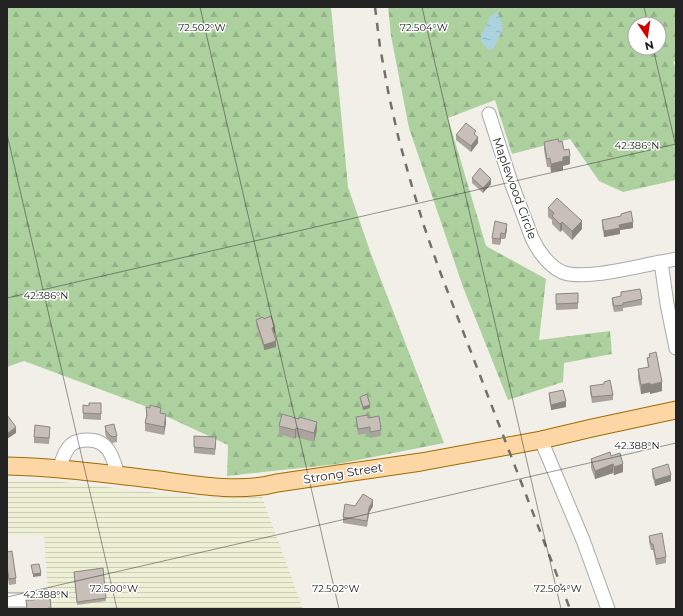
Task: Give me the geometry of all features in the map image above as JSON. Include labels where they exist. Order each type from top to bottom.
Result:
[{"type":"main road","name":"Strong Street","points":[[7,466],[59,469],[189,484],[264,487],[284,482],[421,462],[541,440],[676,410]]},
{"type":"street","name":"Maplewood Circle","points":[[489,114],[511,182],[532,238],[538,249],[552,265],[563,272],[582,275],[603,273],[676,259]]},
{"type":"street","points":[[661,262],[676,348]]},
{"type":"street","points":[[59,469],[66,452],[72,444],[83,440],[90,440],[98,442],[108,449],[112,456],[118,475]]},
{"type":"street","points":[[541,440],[583,540],[608,609]]},
{"type":"street","points":[[8,609],[7,601],[33,600]]},
{"type":"green space","points":[[7,7],[331,7],[348,187],[371,254],[444,443],[338,464],[227,476],[228,445],[142,405],[24,361],[7,367]]},
{"type":"green space","points":[[388,7],[676,7],[676,61],[673,62],[676,67],[676,180],[623,192],[599,181],[570,139],[512,154],[495,100],[448,118],[486,246],[546,279],[539,340],[610,331],[612,354],[564,363],[563,382],[508,400],[463,287],[409,128],[391,36]]},
{"type":"green space","points":[[7,481],[53,481],[202,498],[262,497],[303,609],[7,609],[7,591],[48,590],[44,536],[7,535]]},
{"type":"water","points":[[497,11],[502,24],[502,31],[493,49],[489,50],[481,42],[481,36],[490,17]]},
{"type":"building","points":[[466,123],[476,131],[474,134],[478,137],[471,146],[456,135]]},
{"type":"building","points":[[558,139],[559,142],[562,141],[564,150],[569,149],[570,156],[563,157],[563,161],[551,164],[550,158],[547,159],[544,142]]},
{"type":"building","points":[[480,168],[491,179],[483,188],[472,178]]},
{"type":"building","points":[[557,198],[582,221],[572,231],[562,222],[560,224],[552,216],[554,213],[548,208]]},
{"type":"building","points":[[631,211],[633,222],[619,225],[620,228],[604,231],[602,220],[621,216],[621,214]]},
{"type":"building","points":[[495,221],[507,224],[505,234],[501,233],[500,239],[492,238]]},
{"type":"building","points":[[640,289],[642,299],[623,303],[623,305],[614,306],[612,298],[621,296],[621,292]]},
{"type":"building","points":[[578,293],[578,303],[556,304],[556,294]]},
{"type":"building","points":[[271,316],[275,327],[272,328],[276,341],[264,345],[256,320]]},
{"type":"building","points":[[656,352],[662,382],[650,385],[650,383],[641,385],[638,369],[649,367],[647,358],[650,357],[649,354]]},
{"type":"building","points":[[610,380],[613,395],[592,397],[590,386],[604,384],[604,382]]},
{"type":"building","points":[[563,390],[566,401],[551,405],[549,393]]},
{"type":"building","points":[[367,394],[370,405],[363,407],[360,397]]},
{"type":"building","points":[[89,403],[101,403],[101,414],[83,413],[83,405],[89,406]]},
{"type":"building","points":[[150,405],[161,408],[160,413],[166,414],[164,427],[145,423],[147,415],[146,407],[150,408]]},
{"type":"building","points":[[282,414],[317,422],[314,433],[296,428],[295,430],[279,426]]},
{"type":"building","points":[[7,415],[16,427],[7,434]]},
{"type":"building","points":[[368,415],[368,418],[379,416],[381,430],[370,432],[370,427],[358,429],[356,417]]},
{"type":"building","points":[[114,424],[117,436],[112,437],[106,431],[105,426]]},
{"type":"building","points":[[35,425],[50,427],[49,438],[34,437]]},
{"type":"building","points":[[194,436],[216,437],[215,449],[194,447]]},
{"type":"building","points":[[610,452],[611,456],[620,453],[623,464],[614,467],[613,464],[595,471],[591,459]]},
{"type":"building","points":[[668,464],[671,475],[655,480],[652,469]]},
{"type":"building","points":[[363,494],[373,500],[369,508],[367,521],[343,517],[345,504],[355,506]]},
{"type":"building","points":[[662,533],[666,557],[656,559],[653,544],[651,544],[649,536]]},
{"type":"building","points":[[12,551],[16,578],[9,579],[7,552]]},
{"type":"building","points":[[39,564],[41,573],[33,574],[31,565]]},
{"type":"building","points":[[103,568],[106,598],[77,602],[74,572]]},
{"type":"building","points":[[47,589],[50,597],[51,608],[27,609],[26,600],[41,598],[41,591]]},
{"type":"railway","points":[[375,7],[380,47],[389,96],[399,140],[424,226],[439,269],[570,609]]}]
